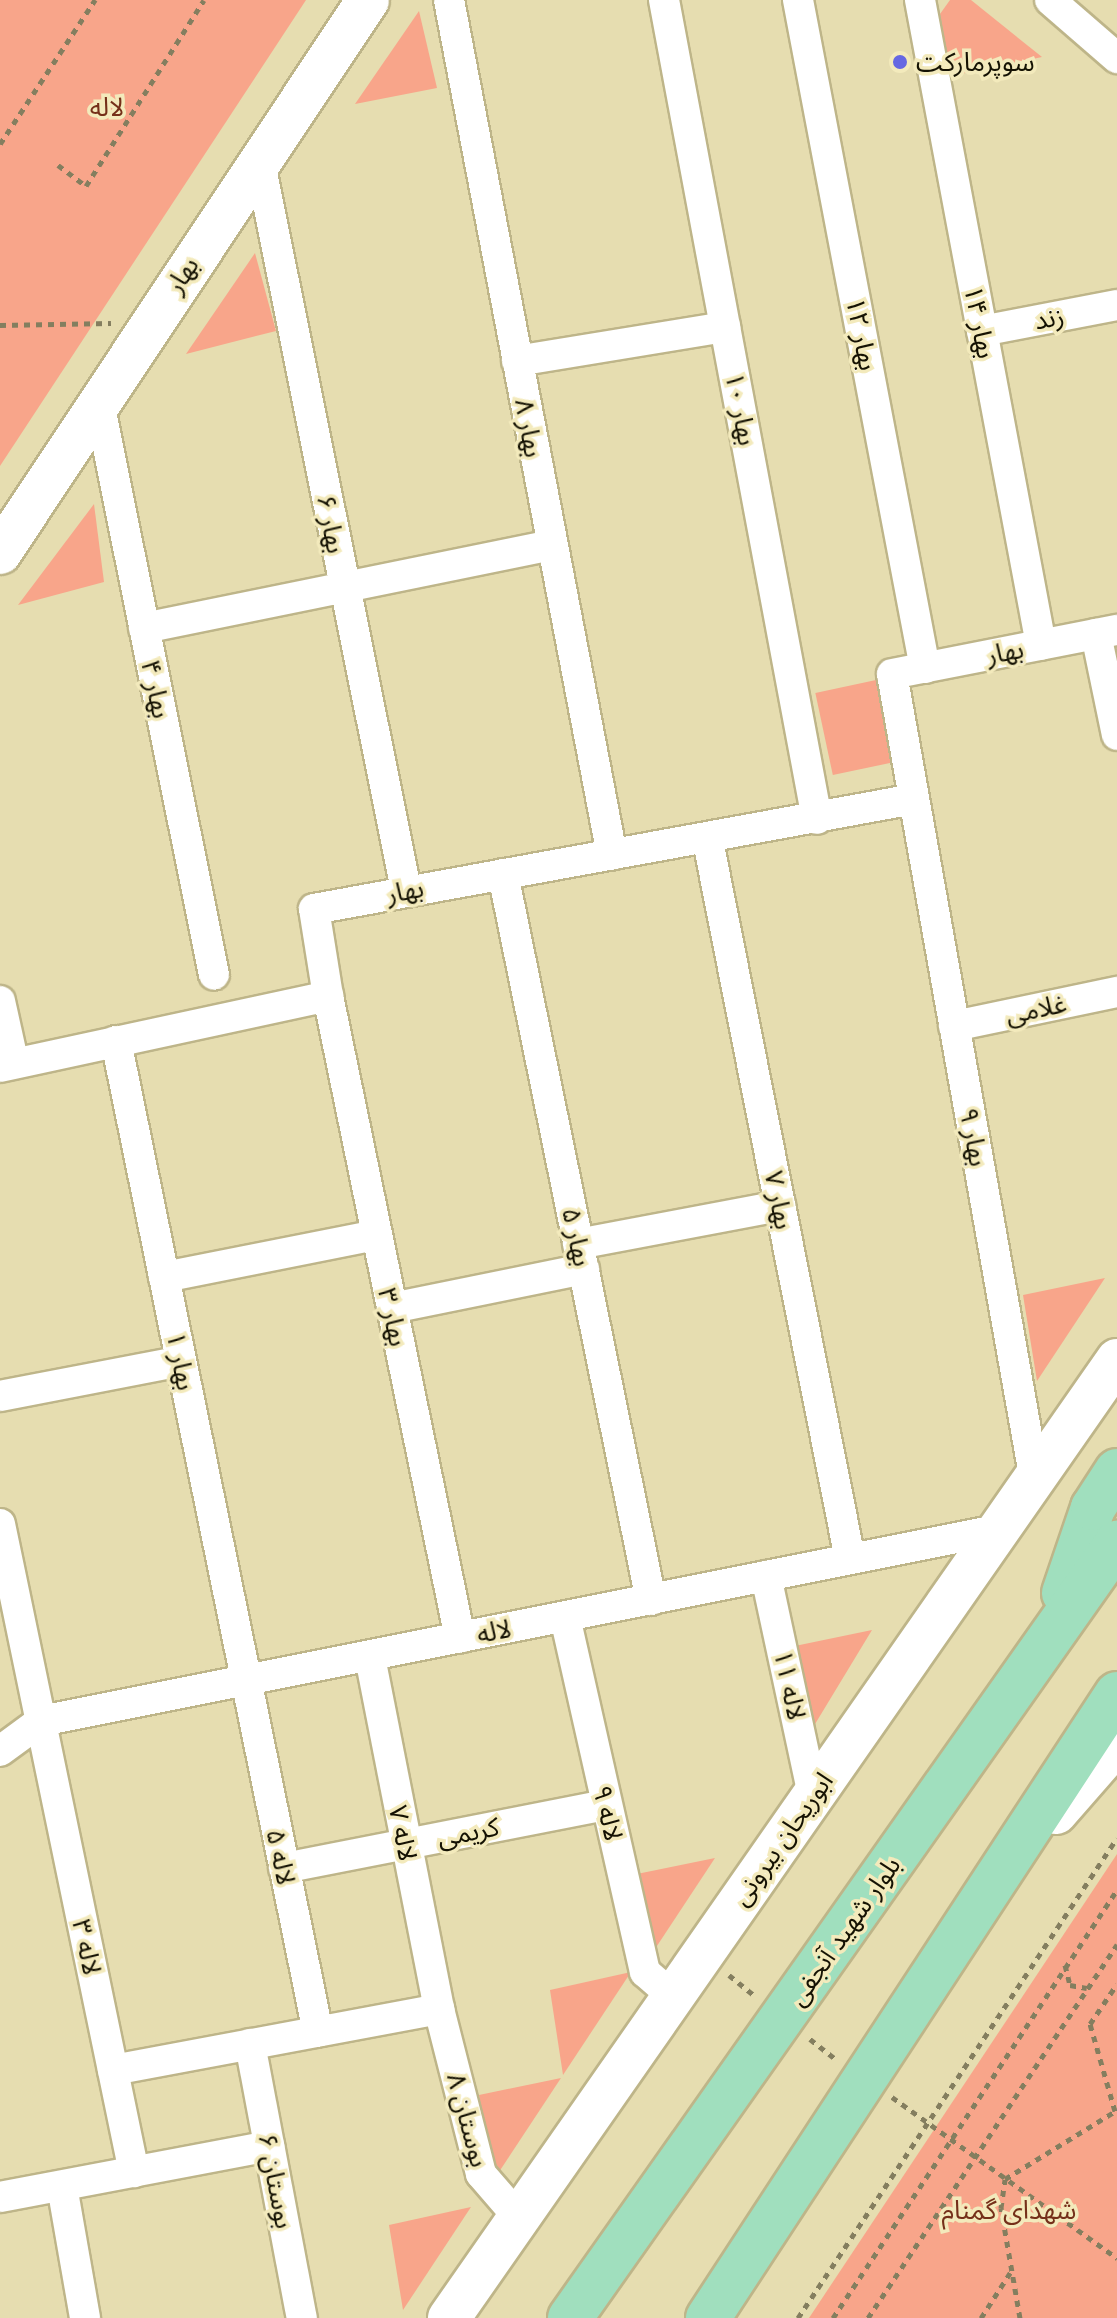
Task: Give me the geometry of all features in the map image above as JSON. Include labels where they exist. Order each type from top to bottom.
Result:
[{"type":"main road","points":[[1047,1642],[1093,1508],[1117,1471]]},
{"type":"main road","name":"بلوار شهید آنجفی","points":[[570,2318],[1117,1543]]},
{"type":"main road","points":[[708,2318],[1000,1878],[1117,1694]]},
{"type":"street","name":"بهار","points":[[0,553],[259,158],[368,0]]},
{"type":"street","name":"بهار ۸","points":[[449,0],[612,855]]},
{"type":"street","name":"بهار ۱۰","points":[[664,0],[817,819]]},
{"type":"street","name":"بهار ۱۲","points":[[798,0],[925,668]]},
{"type":"street","name":"بهار ۱۴","points":[[920,0],[1041,645]]},
{"type":"street","points":[[1050,0],[1117,58]]},
{"type":"street","name":"بهار ۶","points":[[259,158],[406,890]]},
{"type":"street","name":"زند","points":[[982,331],[1117,305]]},
{"type":"street","points":[[517,361],[725,327]]},
{"type":"street","name":"بهار ۴","points":[[99,402],[214,975]]},
{"type":"street","points":[[144,628],[551,545]]},
{"type":"street","name":"بهار","points":[[892,674],[1106,632]]},
{"type":"street","points":[[1106,632],[1117,735]]},
{"type":"street","name":"بهار ۹","points":[[892,674],[1034,1475]]},
{"type":"street","name":"بهار","points":[[328,996],[314,909],[406,890],[708,841],[914,799]]},
{"type":"street","name":"بهار ۷","points":[[708,841],[850,1559]]},
{"type":"street","name":"بهار ۵","points":[[503,874],[651,1600]]},
{"type":"street","name":"غلامی","points":[[954,1026],[1117,992]]},
{"type":"street","points":[[0,1001],[6,1064],[328,996]]},
{"type":"street","name":"بهار ۳","points":[[328,996],[460,1638]]},
{"type":"street","name":"بهار ۱","points":[[116,1041],[245,1682]]},
{"type":"street","points":[[392,1308],[780,1206]]},
{"type":"street","points":[[164,1277],[376,1235]]},
{"type":"street","name":"ابوریحان بیرونی","points":[[449,2318],[1117,1360]]},
{"type":"street","points":[[0,1396],[181,1361]]},
{"type":"street","name":"لاله ۳","points":[[0,1524],[134,2172]]},
{"type":"street","name":"لاله","points":[[0,1751],[41,1721],[996,1530]]},
{"type":"street","name":"لاله ۱۱","points":[[766,1576],[813,1795]]},
{"type":"street","name":"لاله ۹","points":[[565,1617],[645,1972],[673,1996]]},
{"type":"street","name":"لاله ۷","points":[[370,1657],[439,2009]]},
{"type":"street","name":"لاله ۵","points":[[245,1682],[318,2032]]},
{"type":"street","points":[[1000,1878],[1117,1743]]},
{"type":"street","name":"کریمی","points":[[284,1868],[605,1805]]},
{"type":"street","points":[[113,2070],[439,2009]]},
{"type":"street","name":"بوستان ۸","points":[[439,2009],[481,2174],[520,2219]]},
{"type":"street","name":"بوستان ۶","points":[[250,2044],[302,2318]]},
{"type":"street","points":[[0,2197],[269,2146]]},
{"type":"street","points":[[62,2186],[85,2318]]},
{"type":"path","points":[[0,144],[95,0]]},
{"type":"path","points":[[58,165],[86,186],[204,0]]},
{"type":"path","points":[[0,325],[152,322]]},
{"type":"path","points":[[798,2318],[1117,1838]]},
{"type":"path","points":[[833,2318],[1117,1890]]},
{"type":"path","points":[[868,2318],[1117,1944]]},
{"type":"path","points":[[1065,1965],[1070,1985],[1087,1988]]},
{"type":"path","points":[[1020,2318],[1001,2208],[1005,2179],[1116,2110],[1090,2024],[1117,1984]]},
{"type":"path","points":[[981,2318],[1011,2272]]},
{"type":"green space","name":"لاله","points":[[0,0],[306,0],[0,466]]},
{"type":"green space","points":[[950,0],[971,0],[1042,57],[951,76],[940,14]]},
{"type":"green space","points":[[419,11],[437,88],[355,104]]},
{"type":"green space","points":[[255,253],[276,331],[186,354]]},
{"type":"green space","points":[[94,504],[104,582],[18,605]]},
{"type":"green space","points":[[876,680],[893,762],[833,775],[815,693]]},
{"type":"green space","points":[[1105,1278],[1037,1381],[1023,1295]]},
{"type":"green space","points":[[872,1630],[809,1734],[790,1647]]},
{"type":"green space","name":"شهدای گمنام","points":[[1117,1854],[1117,2318],[809,2318]]},
{"type":"green space","points":[[715,1858],[651,1955],[632,1875]]},
{"type":"green space","points":[[631,1972],[563,2075],[550,1990]]},
{"type":"green space","points":[[561,2078],[493,2181],[479,2095]]},
{"type":"green space","points":[[471,2207],[403,2310],[389,2225]]},
{"type":"place","name":"سوپرمارکت","points":[[900,62]]}]
